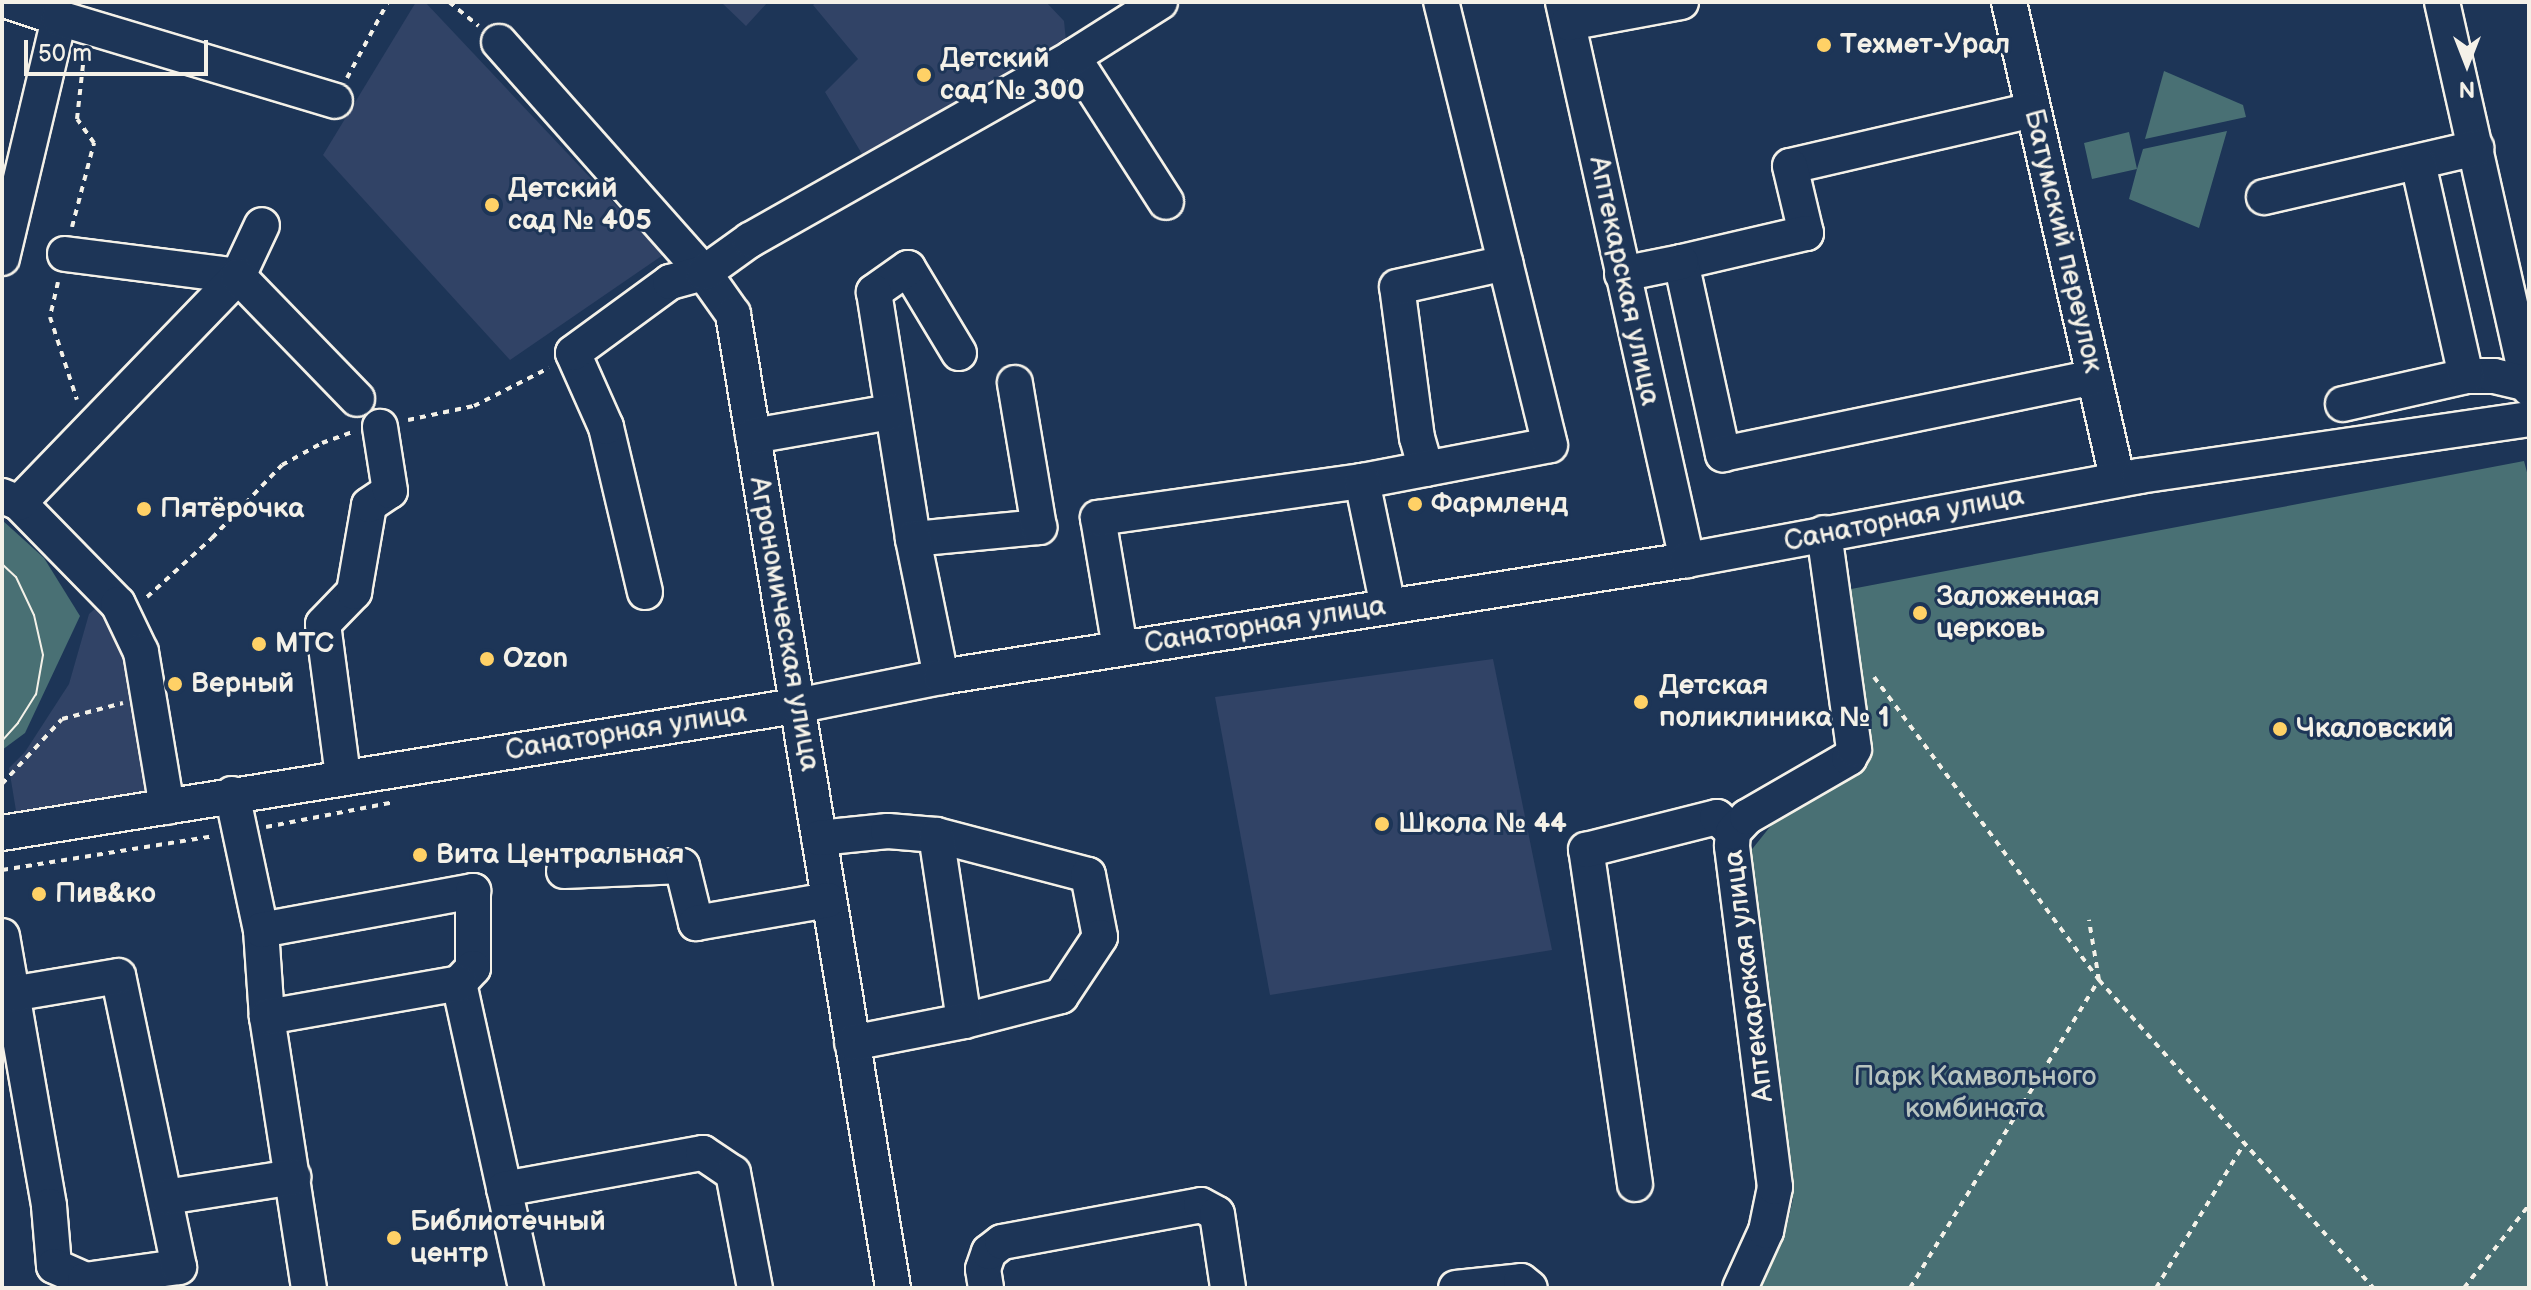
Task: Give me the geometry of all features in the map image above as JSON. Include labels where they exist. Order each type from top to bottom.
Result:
[{"type":"street","points":[[10,2],[335,101]]},
{"type":"street","points":[[645,592],[606,427],[573,353],[670,282],[704,273],[750,240],[1073,57],[1112,13],[1160,2]]},
{"type":"street","points":[[1120,648],[1098,518],[1362,481],[1550,445],[1441,2]]},
{"type":"street","points":[[1565,12],[1681,2]]},
{"type":"street","name":"Батумский переулок","points":[[2009,2],[2117,479]]},
{"type":"street","points":[[2343,404],[2466,376],[2494,376],[2529,386],[2442,2]]},
{"type":"street","name":"Аптекарская улица","points":[[1565,12],[1687,560]]},
{"type":"street","points":[[2,258],[59,18]]},
{"type":"street","name":"Агрономическая улица","points":[[499,42],[704,273],[733,314],[852,1043],[884,1286]]},
{"type":"street","points":[[1073,57],[1166,202]]},
{"type":"street","points":[[1622,274],[1806,233],[1790,166],[2033,110]]},
{"type":"street","points":[[2264,197],[2476,148]]},
{"type":"street","points":[[2418,163],[2466,376]]},
{"type":"street","points":[[167,807],[141,652],[118,604],[11,499],[238,276],[262,225]]},
{"type":"street","points":[[65,254],[238,276],[357,399]]},
{"type":"street","points":[[1681,262],[1723,454],[2094,377]]},
{"type":"street","points":[[1426,469],[1417,438],[1397,287],[1505,263]]},
{"type":"street","points":[[941,677],[913,539],[874,292],[908,268],[959,353]]},
{"type":"street","points":[[913,539],[1039,527],[1015,383]]},
{"type":"street","points":[[753,436],[891,412]]},
{"type":"street","name":"Санаторная улица","points":[[2,833],[343,776],[796,706],[941,677],[1687,560],[2117,479],[2529,419]]},
{"type":"street","points":[[343,776],[323,624],[354,592],[369,505],[390,491],[380,427]]},
{"type":"street","points":[[1362,481],[1388,606]]},
{"type":"street","name":"Аптекарская улица","points":[[1740,1288],[1766,1231],[1775,1187],[1732,846],[1733,832],[1747,817],[1849,758],[1854,749],[1824,533]]},
{"type":"street","points":[[232,794],[261,930],[267,1017],[309,1288]]},
{"type":"street","points":[[1635,1184],[1586,850],[1717,817],[1733,832]]},
{"type":"street","points":[[819,838],[888,831],[936,835],[1088,875],[1100,937],[1061,996],[964,1021],[852,1043]]},
{"type":"street","points":[[936,835],[964,1021]]},
{"type":"street","points":[[564,871],[682,866],[696,923],[828,900]]},
{"type":"street","points":[[261,930],[473,891],[473,968],[459,983],[267,1017]]},
{"type":"street","points":[[2,936],[12,994],[49,1206],[54,1266],[85,1280],[179,1267],[118,976],[12,994]]},
{"type":"street","points":[[459,983],[526,1288]]},
{"type":"street","points":[[504,1189],[703,1153],[733,1173],[755,1288]]},
{"type":"street","points":[[166,1197],[293,1177]]},
{"type":"street","points":[[986,1288],[983,1269],[989,1252],[1002,1242],[1201,1205],[1217,1214],[1228,1288]]},
{"type":"street","points":[[1456,1288],[1521,1281],[1530,1288]]},
{"type":"path","points":[[335,101],[388,2]]},
{"type":"path","points":[[449,2],[499,42]]},
{"type":"path","points":[[124,617],[212,538],[282,465],[322,443],[474,406],[532,378],[573,353]]},
{"type":"path","points":[[1871,673],[2099,980],[2373,1288]]},
{"type":"path","points":[[2,784],[62,719],[149,696]]},
{"type":"path","points":[[1910,1288],[2099,980],[2089,920]]},
{"type":"path","points":[[2156,1288],[2244,1144]]},
{"type":"path","points":[[2464,1288],[2529,1205]]},
{"type":"shaded area","name":"Детский сад № 405","points":[[416,2],[425,2],[663,255],[510,360],[323,155]]},
{"type":"shaded area","points":[[721,2],[768,2],[746,26]]},
{"type":"shaded area","name":"Детский сад № 300","points":[[817,2],[1046,2],[1064,21],[1066,41],[865,159],[825,92],[858,59],[813,5]]},
{"type":"shaded area","points":[[104,601],[135,672],[155,796],[17,817],[9,768],[25,752],[69,684],[89,614]]},
{"type":"shaded area","name":"Школа № 44","points":[[1493,659],[1552,950],[1270,995],[1215,697]]},
{"type":"green space","points":[[2164,71],[2243,105],[2246,117],[2145,139]]},
{"type":"green space","points":[[2227,131],[2199,228],[2129,199],[2143,149]]},
{"type":"green space","points":[[2129,132],[2137,169],[2092,179],[2084,143]]},
{"type":"green space","name":"Парк Камвольного комбината","points":[[2524,461],[2529,480],[2529,1288],[1760,1288],[1785,1233],[1793,1199],[1749,853],[1773,823],[1872,758],[1846,590]]},
{"type":"green space","points":[[2,520],[44,558],[80,616],[25,733],[2,750]]},
{"type":"tram line","points":[[2,564],[16,577],[34,615],[43,655],[36,694],[18,723],[2,741]]},
{"type":"place","name":"Техмет-Урал","points":[[1824,45]]},
{"type":"place","name":"Детский сад № 300","points":[[924,75]]},
{"type":"place","name":"Детский сад № 405","points":[[492,205]]},
{"type":"place","name":"Фармленд","points":[[1415,504]]},
{"type":"place","name":"Пятёрочка","points":[[144,509]]},
{"type":"place","name":"Заложенная церковь","points":[[1920,613]]},
{"type":"place","name":"МТС","points":[[259,644]]},
{"type":"place","name":"Ozon","points":[[487,659]]},
{"type":"place","name":"Верный","points":[[175,684]]},
{"type":"place","name":"Детская поликлиника № 1","points":[[1641,702]]},
{"type":"place","name":"Чкаловский","points":[[2280,729]]},
{"type":"place","name":"Школа № 44","points":[[1382,824]]},
{"type":"place","name":"Вита Центральная","points":[[420,855]]},
{"type":"place","name":"Пив&ко","points":[[39,894]]},
{"type":"place","name":"Библиотечный центр","points":[[394,1238]]}]
